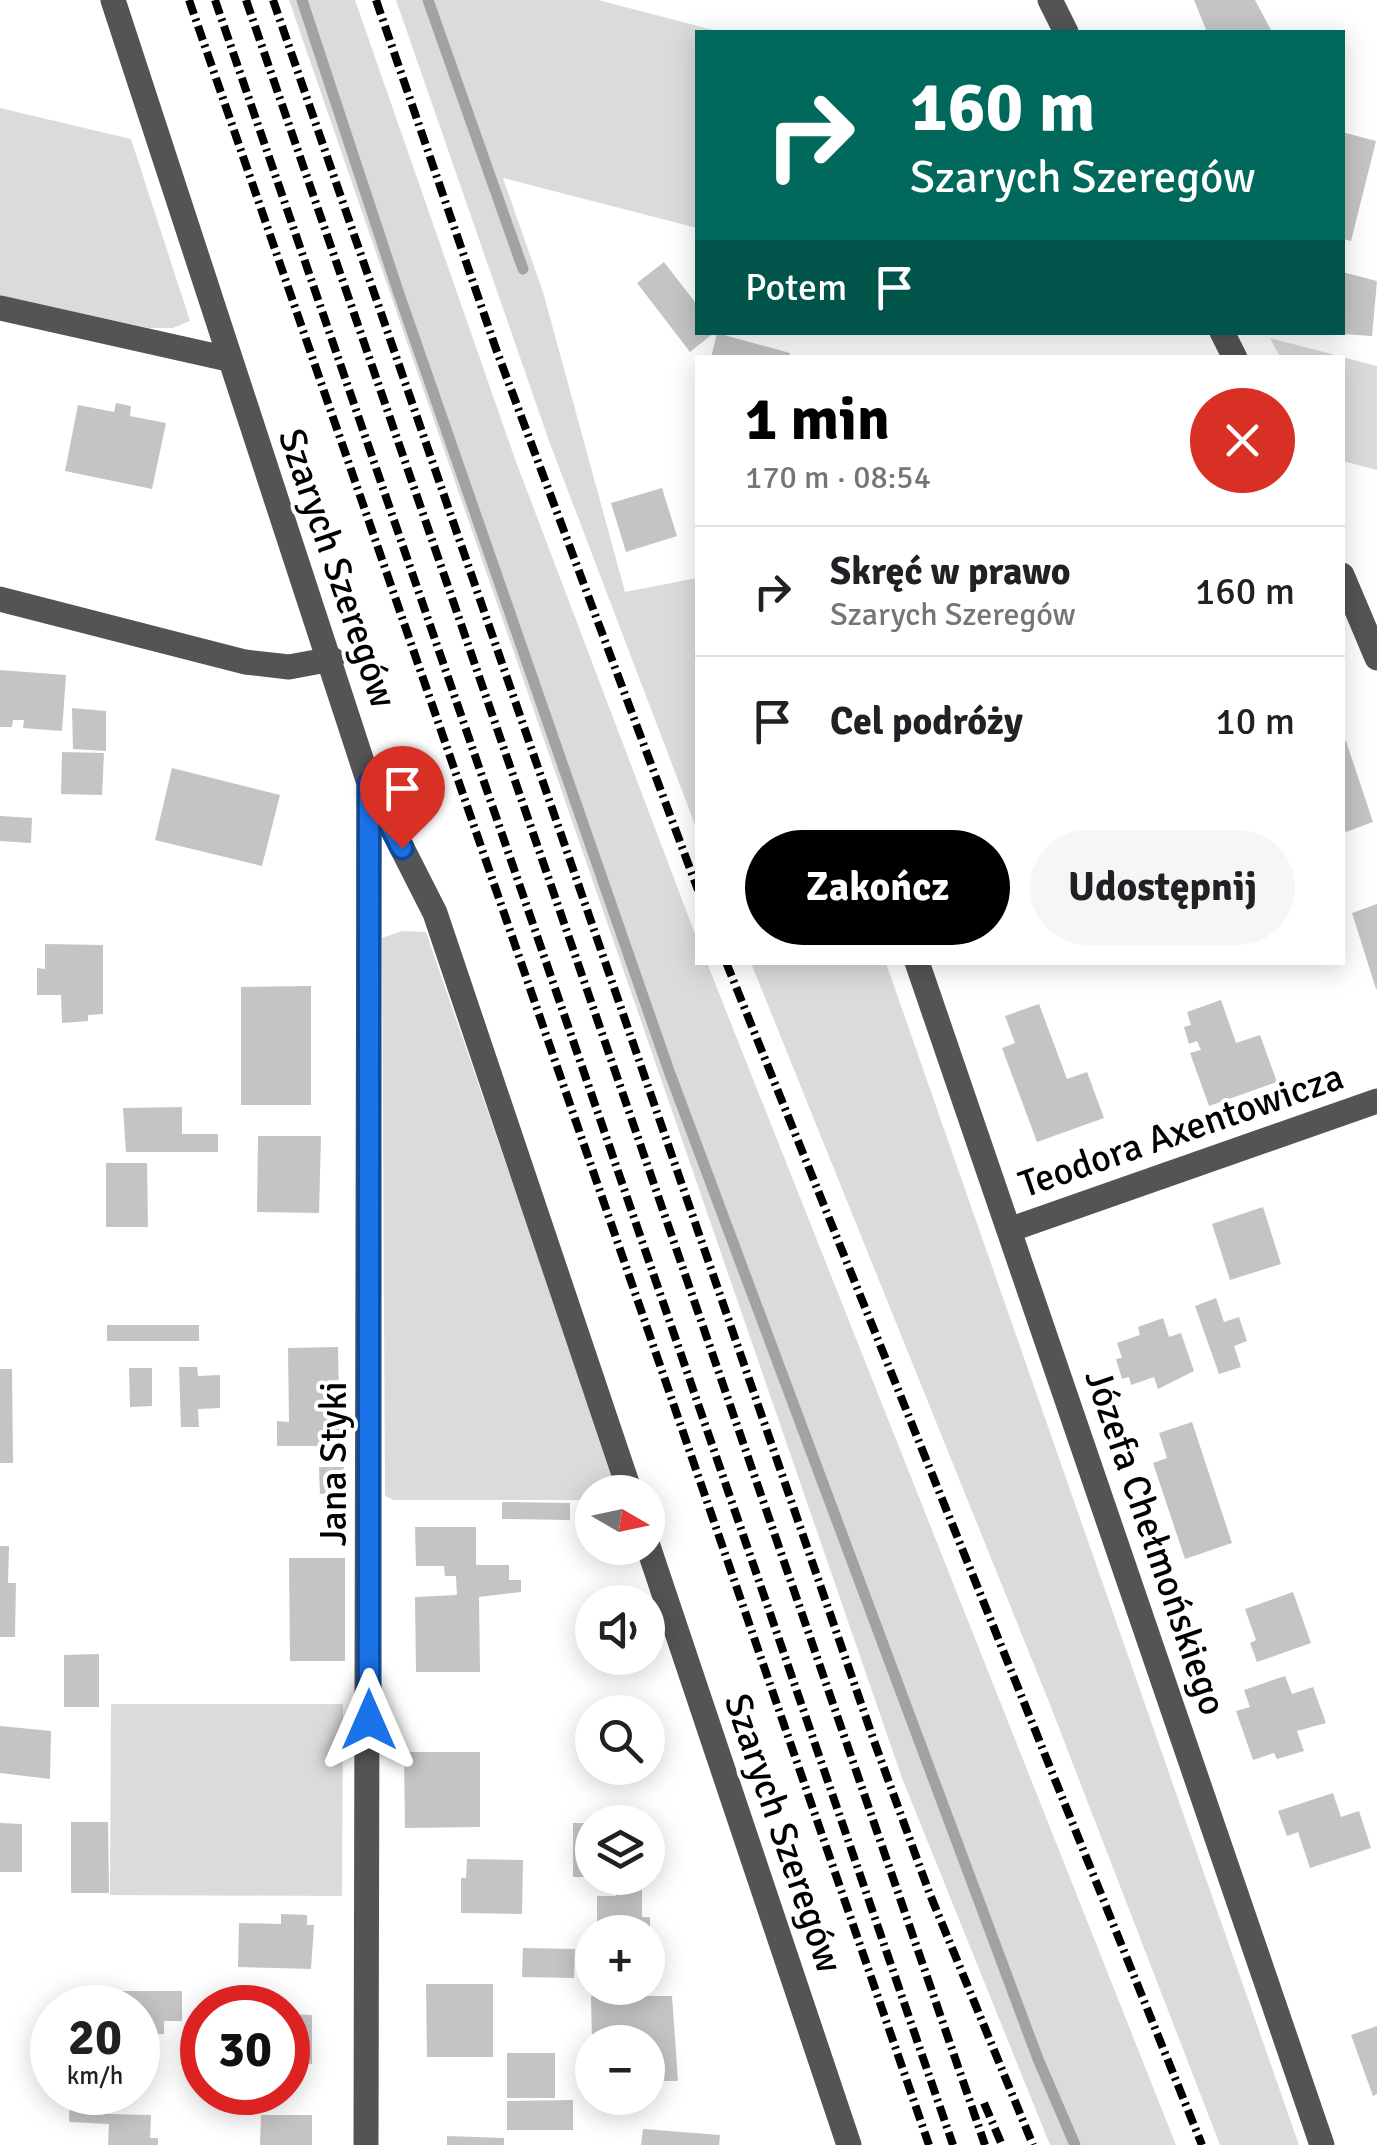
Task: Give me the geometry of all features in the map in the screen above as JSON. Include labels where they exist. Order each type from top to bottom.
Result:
[{"type":"street","name":"Szarych Szeregów","points":[[113,0],[228,359],[332,658],[369,783],[434,913],[624,1475]]},
{"type":"street","points":[[1050,0],[1065,30]]},
{"type":"street","points":[[0,308],[228,359]]},
{"type":"street","points":[[1345,582],[1377,658]]},
{"type":"street","points":[[0,599],[245,662],[289,667],[332,658]]},
{"type":"street","name":"Jana Styki","points":[[366,2145],[371,1527],[369,783]]},
{"type":"street","name":"Józefa Chełmońskiego","points":[[918,965],[1322,2145]]},
{"type":"street","name":"Teodora Axentowicza","points":[[1010,1230],[1377,1102]]},
{"type":"street","name":"Szarych Szeregów","points":[[654,1565],[849,2145]]},
{"type":"shaded area","points":[[289,0],[355,0],[515,459],[695,934],[695,965],[708,965],[1176,2145],[1050,2145],[902,1778]]},
{"type":"shaded area","points":[[396,0],[598,0],[713,30],[695,30],[695,227],[503,178],[543,292],[625,592],[695,578],[695,825],[549,441]]},
{"type":"shaded area","points":[[0,108],[131,139],[190,321],[173,328],[149,328],[0,296]]},
{"type":"shaded area","points":[[1270,338],[1335,355],[1279,355]]},
{"type":"shaded area","points":[[1345,358],[1377,366],[1377,470],[1345,462]]},
{"type":"shaded area","points":[[402,931],[426,932],[613,1475],[575,1475],[575,1500],[394,1500],[385,1496],[382,938]]},
{"type":"shaded area","points":[[752,965],[887,965],[1299,2145],[1220,2145],[1049,1702]]},
{"type":"shaded area","points":[[111,1704],[343,1704],[342,1896],[110,1895]]},
{"type":"building","points":[[1194,0],[1255,0],[1271,30],[1206,30]]},
{"type":"building","points":[[1345,133],[1376,141],[1351,241],[1345,240]]},
{"type":"building","points":[[664,262],[695,302],[695,335],[711,335],[690,352],[637,283]]},
{"type":"building","points":[[1345,273],[1377,281],[1372,336],[1345,334]]},
{"type":"building","points":[[717,335],[790,353],[790,355],[712,355]]},
{"type":"building","points":[[116,403],[131,406],[130,416],[166,423],[152,489],[65,471],[78,405],[114,412]]},
{"type":"building","points":[[662,488],[677,536],[626,552],[611,503]]},
{"type":"building","points":[[0,670],[66,675],[62,731],[23,728],[24,720],[13,720],[12,727],[0,727]]},
{"type":"building","points":[[72,708],[106,711],[106,751],[73,749]]},
{"type":"building","points":[[1345,741],[1373,822],[1346,832],[1345,830]]},
{"type":"building","points":[[62,752],[104,753],[102,795],[61,794]]},
{"type":"building","points":[[172,768],[280,795],[262,866],[155,840]]},
{"type":"building","points":[[0,816],[32,818],[31,843],[0,841]]},
{"type":"building","points":[[1377,904],[1377,989],[1376,989],[1352,913]]},
{"type":"building","points":[[45,944],[103,945],[103,1014],[88,1015],[88,1021],[62,1023],[61,995],[37,995],[37,968],[45,969]]},
{"type":"building","points":[[311,986],[311,1105],[241,1105],[241,987]]},
{"type":"building","points":[[1221,1000],[1236,1043],[1260,1035],[1277,1082],[1209,1106],[1190,1053],[1201,1050],[1197,1041],[1189,1044],[1184,1027],[1191,1025],[1187,1012]]},
{"type":"building","points":[[1039,1004],[1067,1079],[1087,1072],[1104,1118],[1037,1142],[1002,1048],[1015,1043],[1005,1016]]},
{"type":"building","points":[[182,1107],[182,1134],[218,1134],[218,1152],[126,1152],[123,1108]]},
{"type":"building","points":[[258,1136],[321,1136],[319,1213],[257,1212]]},
{"type":"building","points":[[106,1163],[147,1163],[148,1227],[106,1227]]},
{"type":"building","points":[[1263,1207],[1281,1264],[1230,1280],[1212,1224]]},
{"type":"building","points":[[1216,1298],[1224,1322],[1239,1317],[1247,1341],[1234,1346],[1241,1367],[1219,1374],[1195,1306]]},
{"type":"building","points":[[1163,1318],[1169,1337],[1181,1333],[1194,1371],[1158,1389],[1154,1377],[1131,1385],[1129,1377],[1122,1379],[1116,1359],[1122,1358],[1117,1343],[1140,1335],[1138,1327]]},
{"type":"building","points":[[107,1325],[199,1325],[199,1341],[107,1341]]},
{"type":"building","points":[[338,1347],[340,1458],[319,1458],[319,1446],[277,1446],[277,1421],[289,1422],[288,1348]]},
{"type":"building","points":[[179,1367],[197,1367],[198,1376],[220,1375],[220,1408],[198,1409],[199,1427],[181,1427]]},
{"type":"building","points":[[129,1368],[152,1368],[152,1406],[130,1407]]},
{"type":"building","points":[[0,1369],[12,1369],[13,1463],[0,1463]]},
{"type":"building","points":[[1192,1422],[1232,1543],[1185,1559],[1153,1463],[1167,1458],[1159,1433]]},
{"type":"building","points":[[319,1467],[344,1467],[345,1493],[320,1494]]},
{"type":"building","points":[[502,1502],[570,1503],[570,1520],[502,1519]]},
{"type":"building","points":[[415,1527],[476,1527],[476,1565],[509,1565],[509,1580],[521,1580],[521,1592],[479,1597],[480,1672],[416,1672],[415,1597],[457,1595],[456,1576],[445,1576],[444,1566],[416,1566]]},
{"type":"building","points":[[0,1546],[9,1546],[8,1583],[16,1583],[15,1637],[0,1637]]},
{"type":"building","points":[[289,1558],[345,1558],[345,1661],[290,1661]]},
{"type":"building","points":[[1293,1592],[1311,1643],[1257,1662],[1250,1643],[1256,1640],[1245,1609]]},
{"type":"building","points":[[99,1654],[99,1707],[64,1707],[64,1655]]},
{"type":"building","points":[[1285,1676],[1292,1694],[1313,1687],[1326,1723],[1297,1731],[1304,1751],[1277,1759],[1274,1753],[1253,1760],[1236,1711],[1250,1707],[1244,1690]]},
{"type":"building","points":[[0,1726],[51,1731],[50,1779],[0,1773]]},
{"type":"building","points":[[404,1752],[480,1752],[480,1827],[405,1828]]},
{"type":"building","points":[[1333,1793],[1341,1817],[1359,1811],[1371,1848],[1310,1868],[1298,1832],[1287,1836],[1278,1811]]},
{"type":"building","points":[[71,1822],[108,1822],[109,1893],[71,1893]]},
{"type":"building","points":[[0,1823],[22,1824],[22,1872],[0,1872]]},
{"type":"building","points":[[573,1823],[575,1823],[575,1877]]},
{"type":"building","points":[[467,1859],[523,1860],[522,1914],[461,1913],[461,1878],[466,1878]]},
{"type":"building","points":[[642,1895],[642,1915],[597,1915],[597,1896]]},
{"type":"building","points":[[281,1914],[307,1915],[307,1925],[314,1925],[311,1969],[238,1967],[239,1923],[281,1924]]},
{"type":"building","points":[[523,1948],[575,1949],[574,1978],[522,1977]]},
{"type":"building","points":[[426,1984],[493,1984],[493,2057],[427,2057]]},
{"type":"building","points":[[160,1991],[180,1991],[180,2021],[164,2021],[164,2034],[160,2034]]},
{"type":"building","points":[[665,1996],[672,1996],[678,2081],[665,2081],[665,2025],[592,2025],[591,2005],[665,2005]]},
{"type":"building","points":[[310,2015],[312,2015],[310,2064]]},
{"type":"building","points":[[1377,2026],[1377,2094],[1373,2096],[1351,2035]]},
{"type":"building","points":[[507,2053],[555,2053],[555,2098],[507,2098]]},
{"type":"building","points":[[573,2100],[573,2130],[507,2130],[507,2101]]},
{"type":"building","points":[[69,2115],[151,2115],[150,2138],[158,2138],[158,2145],[108,2145],[109,2124],[69,2122]]},
{"type":"building","points":[[261,2115],[312,2115],[312,2145],[260,2145]]},
{"type":"building","points":[[643,2129],[720,2135],[719,2145],[641,2145]]},
{"type":"building","points":[[447,2136],[504,2138],[504,2145],[447,2145]]},
{"type":"waterway","points":[[302,0],[398,291],[669,1071],[1038,2059],[1075,2145]]},
{"type":"waterway","points":[[428,0],[523,269]]},
{"type":"railway","points":[[189,0],[929,2145]]},
{"type":"railway","points":[[215,0],[953,2145]]},
{"type":"railway","points":[[246,0],[985,2145]]},
{"type":"railway","points":[[273,0],[874,1741],[929,1892],[1033,2145]]},
{"type":"railway","points":[[376,0],[496,349],[695,882]]},
{"type":"railway","points":[[727,965],[1202,2145]]},
{"type":"railway","points":[[984,2103],[1002,2145]]},
{"type":"route","points":[[369,1720],[369,783],[402,848]]}]
